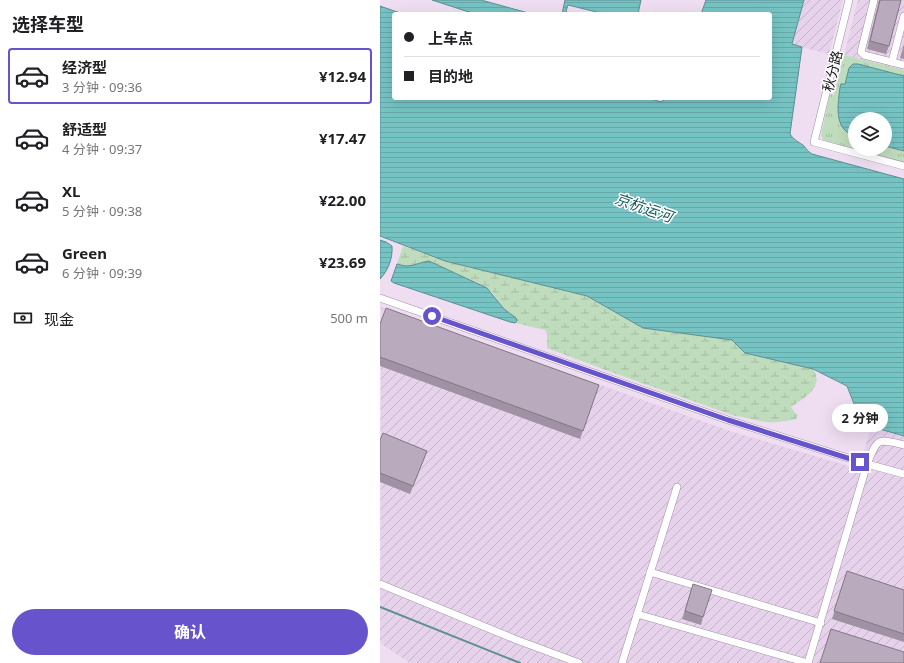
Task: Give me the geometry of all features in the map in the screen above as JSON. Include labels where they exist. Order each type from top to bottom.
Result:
[{"type":"street","name":"秋分路","points":[[849,0],[814,142],[904,166]]},
{"type":"street","points":[[874,0],[861,52],[864,55],[904,65]]},
{"type":"street","points":[[892,62],[904,16]]},
{"type":"street","points":[[380,298],[728,420],[867,464],[904,474]]},
{"type":"street","points":[[637,614],[808,663],[867,464],[874,447],[878,442],[885,440],[904,445]]},
{"type":"street","points":[[622,663],[677,487]]},
{"type":"street","points":[[650,572],[820,623]]},
{"type":"street","points":[[380,584],[517,640],[579,663]]},
{"type":"shaded area","points":[[804,0],[843,0],[829,54],[792,45]]},
{"type":"shaded area","points":[[858,0],[904,0],[904,70],[844,55]]},
{"type":"shaded area","points":[[381,307],[730,431],[859,469],[871,427],[904,436],[904,663],[410,663],[380,643]]},
{"type":"green space","points":[[844,55],[904,70],[904,162],[880,156],[892,156],[892,112],[848,112],[848,148],[824,142],[821,135],[830,94],[834,95]]},
{"type":"green space","points":[[403,246],[445,261],[587,296],[643,328],[732,340],[745,353],[813,369],[816,375],[815,387],[807,396],[791,407],[798,415],[796,419],[782,422],[771,422],[735,416],[547,348],[547,334],[545,330],[515,323],[517,321],[516,318],[504,309],[492,292],[484,286],[429,261],[405,267],[397,264]]},
{"type":"water","points":[[432,0],[481,0],[525,12],[469,12]]},
{"type":"water","points":[[565,0],[641,0],[638,12],[597,12],[568,5],[567,12],[562,12]]},
{"type":"water","name":"京杭运河","points":[[706,0],[804,0],[792,44],[802,47],[790,134],[812,154],[904,179],[904,436],[862,424],[847,386],[813,369],[745,353],[732,340],[643,328],[587,296],[445,261],[380,236],[380,6],[397,12],[392,12],[392,100],[654,100],[661,102],[664,100],[772,100],[772,12],[702,12]]},
{"type":"water","points":[[853,64],[858,64],[904,76],[904,151],[892,148],[892,112],[848,112],[848,133],[843,128],[838,116],[838,101],[841,84],[845,84],[849,68]]},
{"type":"water","points":[[380,240],[392,246],[392,255],[385,272],[380,279]]},
{"type":"water","points":[[429,261],[487,288],[504,309],[516,318],[517,321],[515,323],[510,322],[391,281],[397,264],[410,266]]},
{"type":"building","points":[[880,0],[901,0],[889,46],[870,41]]},
{"type":"building","points":[[386,308],[599,385],[583,431],[380,357],[380,324]]},
{"type":"building","points":[[383,433],[427,451],[413,486],[380,473],[380,440]]},
{"type":"building","points":[[847,571],[904,590],[904,634],[834,611]]},
{"type":"building","points":[[693,584],[712,590],[703,617],[685,611]]},
{"type":"building","points":[[831,629],[904,652],[904,663],[820,663]]},
{"type":"waterway","points":[[380,607],[520,663]]},
{"type":"route","points":[[432,316],[728,420],[860,462]]}]
